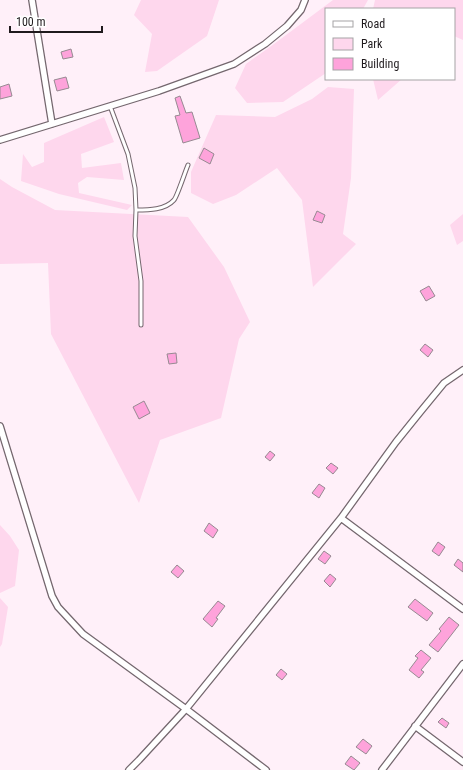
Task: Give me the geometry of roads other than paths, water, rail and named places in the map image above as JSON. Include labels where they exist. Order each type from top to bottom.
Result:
[{"type":"street","points":[[32,0],[52,124]]},
{"type":"street","points":[[0,140],[158,91],[234,64],[264,44],[287,26],[301,10],[305,0]]},
{"type":"street","points":[[129,770],[186,709],[341,518],[396,442],[421,411],[444,384],[463,370]]},
{"type":"street","points":[[0,426],[52,596],[58,607],[83,634],[186,709],[266,770]]},
{"type":"street","points":[[341,518],[463,608]]},
{"type":"street","points":[[382,770],[463,664]]},
{"type":"street","points":[[415,726],[463,762]]},
{"type":"lane","points":[[110,106],[128,154],[135,188],[135,236],[141,281],[141,325]]},
{"type":"lane","points":[[136,210],[164,208],[175,199],[188,165]]}]
